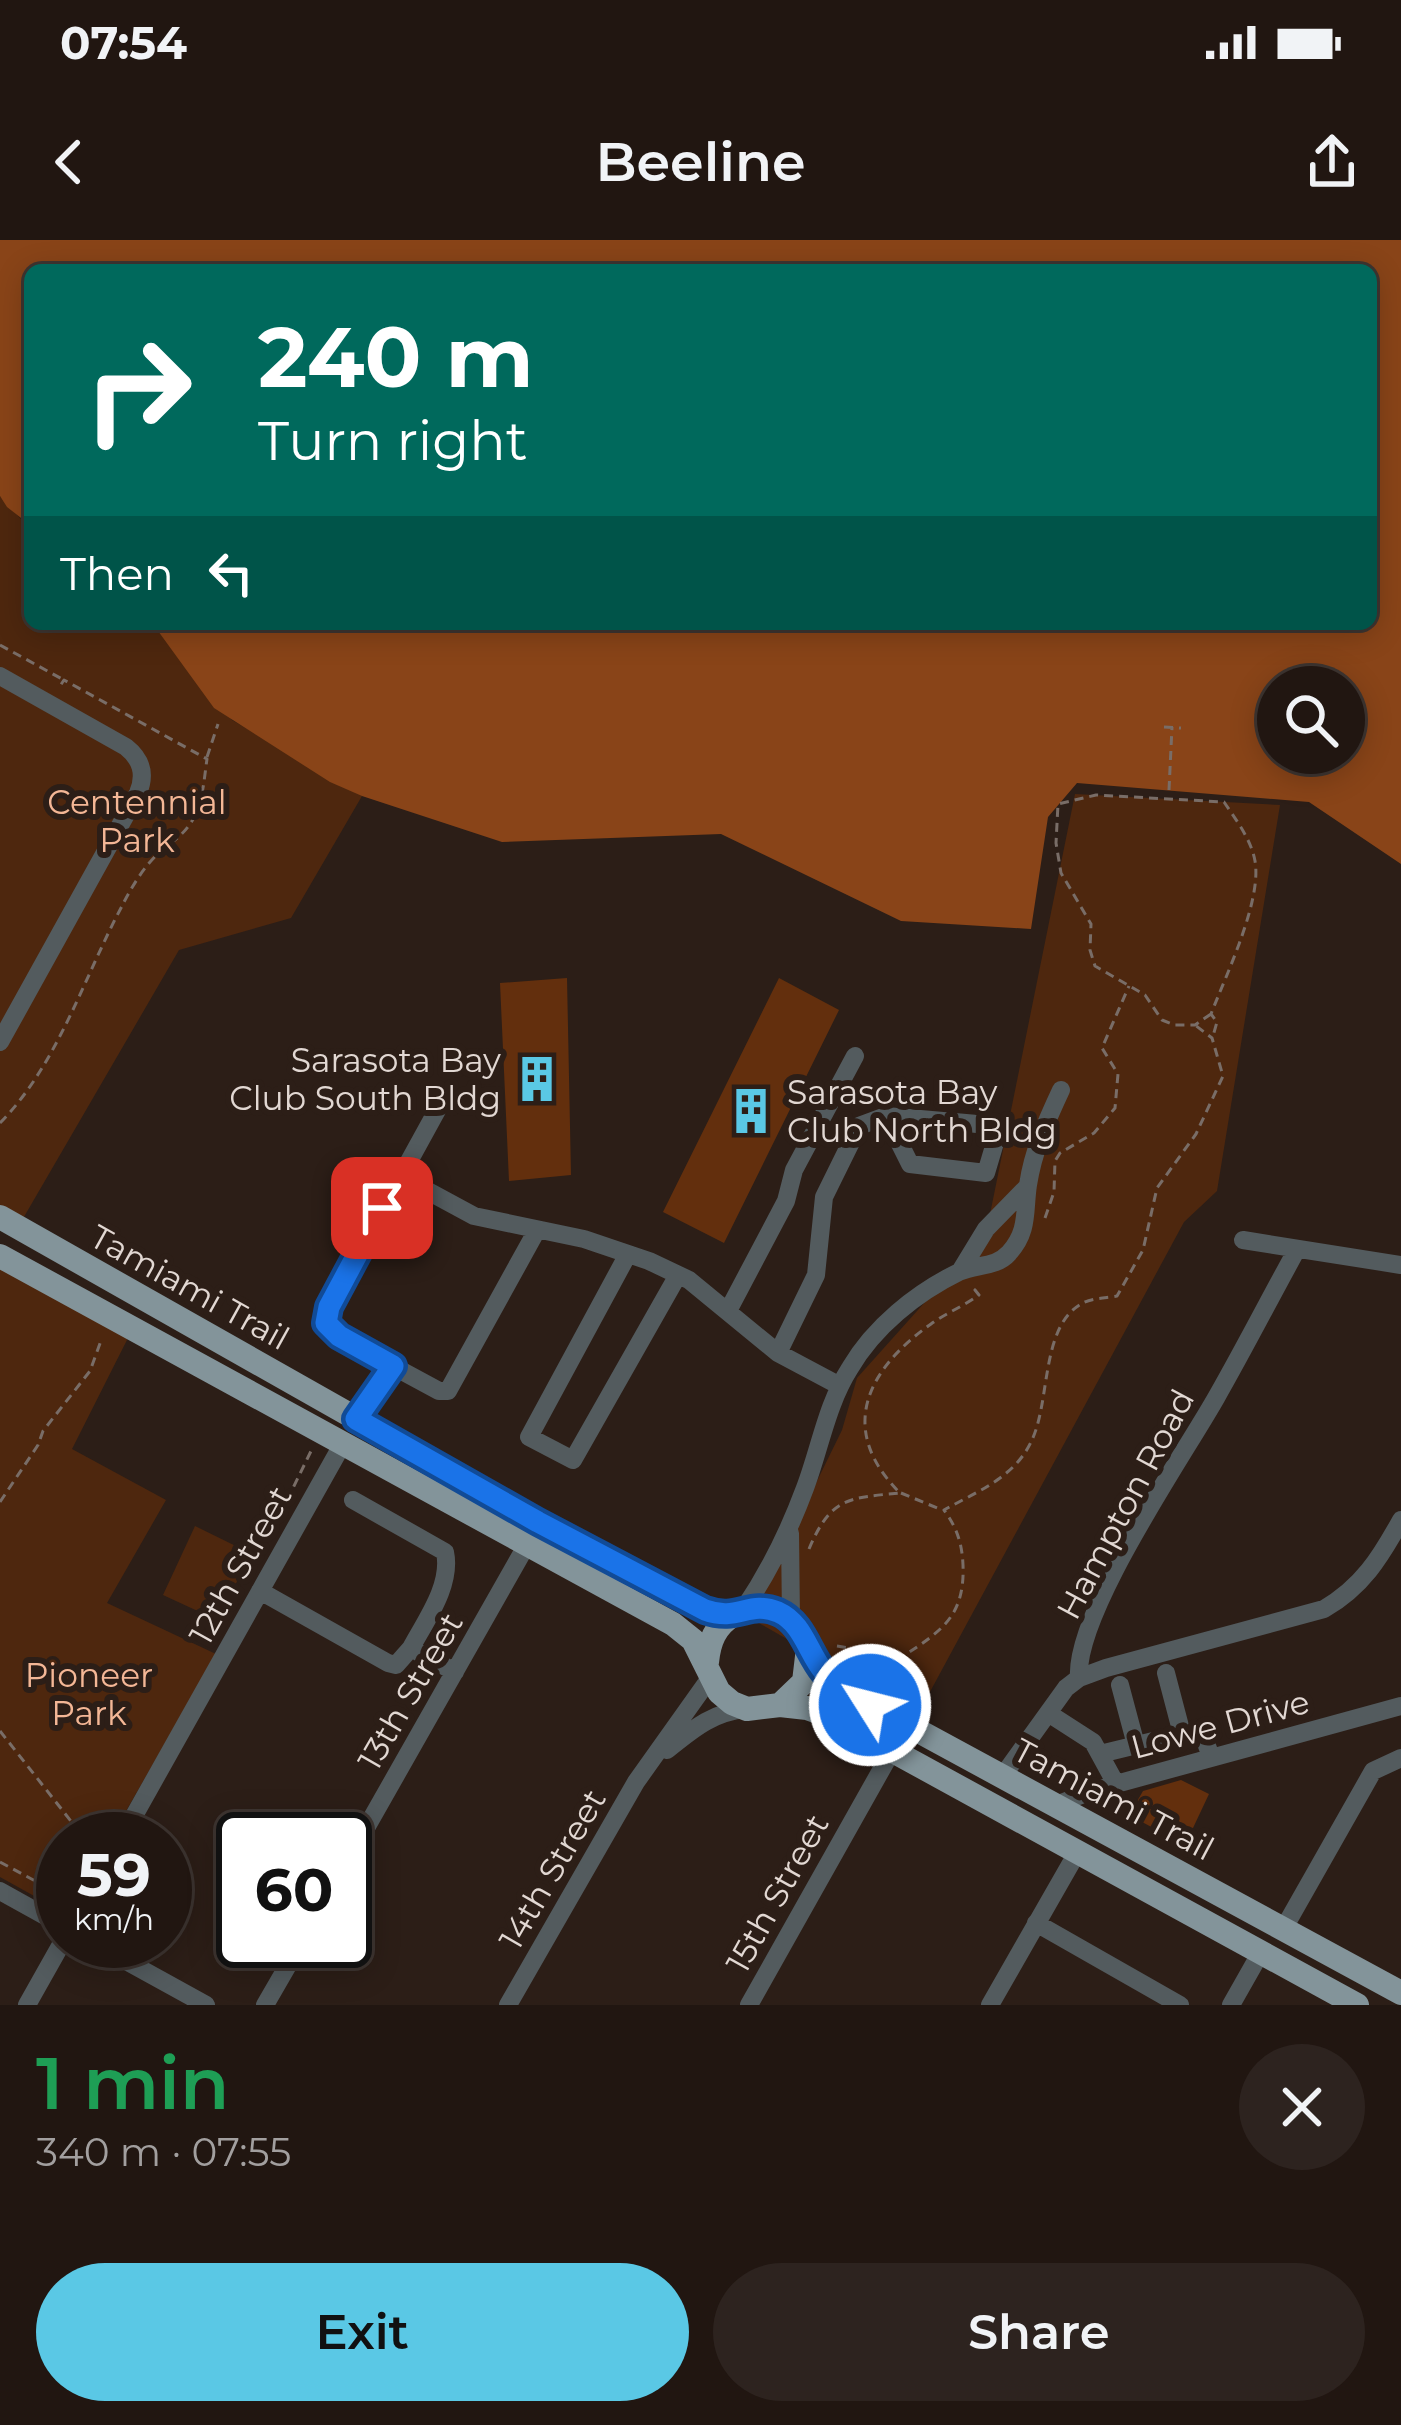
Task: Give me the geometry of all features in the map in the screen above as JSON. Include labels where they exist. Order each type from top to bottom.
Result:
[{"type":"main road","name":"Tamiami Trail","points":[[0,1217],[538,1522],[705,1610],[735,1614],[759,1608],[791,1619],[824,1673],[843,1690],[1401,1993]]},
{"type":"main road","points":[[0,1236],[75,1278],[127,1291]]},
{"type":"main road","name":"Tamiami Trail","points":[[0,1256],[673,1624],[693,1640],[732,1703],[747,1709],[807,1708],[829,1715],[1357,2005]]},
{"type":"main road","points":[[709,1670],[708,1645],[735,1614]]},
{"type":"main road","points":[[780,1705],[804,1682],[808,1648]]},
{"type":"main road","points":[[893,1748],[914,1747],[974,1782],[986,1784],[1002,1777]]},
{"type":"main road","points":[[1105,1866],[1190,1896],[1246,1926],[1284,1928]]},
{"type":"main road","points":[[1325,1987],[1375,1997],[1389,2005]]},
{"type":"street","points":[[0,676],[126,747],[140,762],[143,777],[0,1042]]},
{"type":"street","points":[[729,1309],[786,1201],[794,1170],[855,1056]]},
{"type":"street","points":[[735,1614],[766,1576],[840,1386],[858,1354],[885,1323],[961,1270],[1008,1256],[1027,1222],[1027,1187],[1041,1133],[1061,1090]]},
{"type":"street","points":[[446,1094],[329,1307],[326,1323],[339,1336],[439,1391],[448,1391],[537,1230]]},
{"type":"street","points":[[778,1353],[816,1275],[824,1197],[859,1126],[886,1116],[1000,1126],[986,1173],[910,1164],[886,1116]]},
{"type":"street","points":[[400,1176],[475,1216],[584,1239],[678,1275],[729,1309],[778,1353],[840,1386]]},
{"type":"street","points":[[961,1270],[986,1228],[1027,1187]]},
{"type":"street","points":[[1243,1240],[1401,1265]]},
{"type":"street","name":"Hampton Road","points":[[1002,1777],[1066,1688],[1079,1678],[1087,1632],[1116,1570],[1296,1251]]},
{"type":"street","points":[[628,1254],[529,1437],[573,1460],[678,1275]]},
{"type":"street","points":[[356,1419],[393,1366]]},
{"type":"street","name":"12th Street","points":[[136,1812],[342,1445]]},
{"type":"street","points":[[260,1591],[388,1664],[404,1660],[442,1586],[445,1552],[353,1500]]},
{"type":"street","points":[[1079,1678],[1324,1610],[1369,1574],[1401,1520]]},
{"type":"street","points":[[790,1522],[791,1619]]},
{"type":"street","name":"13th Street","points":[[372,1818],[526,1546]]},
{"type":"street","points":[[411,1648],[455,1672]]},
{"type":"street","name":"14th Street","points":[[508,2005],[709,1670]]},
{"type":"street","points":[[1166,1673],[1182,1733]]},
{"type":"street","points":[[1120,1685],[1136,1745]]},
{"type":"street","name":"Lowe Drive","points":[[1056,1805],[1116,1784],[1401,1706]]},
{"type":"street","name":"14th Street","points":[[649,1765],[700,1723],[726,1711],[747,1709]]},
{"type":"street","points":[[1048,1713],[1093,1742],[1116,1784]]},
{"type":"street","points":[[1100,1754],[1202,1729],[1211,1757]]},
{"type":"street","name":"15th Street","points":[[749,2005],[893,1748]]},
{"type":"street","points":[[1284,1928],[1373,1771],[1401,1758]]},
{"type":"street","points":[[990,2005],[1078,1851]]},
{"type":"street","points":[[0,1891],[36,1911]]},
{"type":"street","points":[[1036,1924],[1180,2005]]},
{"type":"street","points":[[1231,2005],[1261,1952]]},
{"type":"street","points":[[27,2005],[48,1968]]},
{"type":"street","points":[[139,1968],[206,2005]]},
{"type":"street","points":[[266,2005],[287,1968]]},
{"type":"path","points":[[0,645],[64,680]]},
{"type":"path","points":[[207,758],[218,724]]},
{"type":"path","points":[[1164,727],[1181,728]]},
{"type":"path","points":[[1169,790],[1172,727]]},
{"type":"path","points":[[1195,1025],[1211,1014],[1251,908],[1256,863],[1244,831],[1224,802],[1096,795],[1058,804],[1056,843],[1061,873],[1088,916],[1092,961],[1145,995],[1162,1019],[1195,1025],[1212,1038]]},
{"type":"path","points":[[1041,1226],[1054,1192],[1055,1161],[1060,1153],[1094,1133],[1115,1108],[1118,1073],[1102,1048],[1129,986]]},
{"type":"path","points":[[944,1510],[994,1484],[1017,1463],[1032,1442],[1058,1326],[1082,1303],[1118,1296],[1143,1250],[1156,1188],[1196,1134],[1223,1076],[1212,1038],[1217,1022],[1211,1014]]},
{"type":"path","points":[[900,1493],[866,1445],[869,1394],[888,1363],[932,1323],[979,1295],[975,1290],[986,1280]]},
{"type":"path","points":[[0,1502],[43,1431],[89,1371],[106,1331]]},
{"type":"path","points":[[805,1561],[823,1517],[872,1493],[900,1493],[944,1510],[962,1542],[959,1607],[938,1633],[902,1657],[837,1646]]},
{"type":"path","points":[[902,1657],[907,1700]]},
{"type":"path","points":[[0,1731],[64,1812]]},
{"type":"path","points":[[0,1862],[36,1881]]},
{"type":"green space","name":"Centennial Park","points":[[0,496],[24,522],[24,630],[163,630],[232,720],[362,796],[291,918],[179,950],[21,1222],[0,1210]]},
{"type":"green space","points":[[1075,794],[1280,805],[1217,1191],[1184,1222],[918,1714],[750,1618],[842,1430],[857,1378],[986,1234]]},
{"type":"green space","name":"Pioneer Park","points":[[0,1268],[128,1338],[72,1449],[166,1500],[107,1603],[216,1654],[125,1812],[36,1812],[36,1897],[0,1877]]},
{"type":"green space","points":[[195,1526],[250,1553],[221,1616],[215,1619],[163,1595]]},
{"type":"shaded area","points":[[0,240],[1401,240],[1401,864],[1309,802],[1077,783],[1048,817],[1031,929],[901,921],[721,834],[502,842],[362,796],[330,782],[214,708],[157,630],[1377,630],[1377,264],[24,264],[24,520],[0,496]]},
{"type":"building","name":"Sarasota Bay Club South Bldg","points":[[567,978],[571,1175],[509,1181],[500,983]]},
{"type":"building","name":"Sarasota Bay Club North Bldg","points":[[779,978],[839,1010],[724,1243],[663,1212]]},
{"type":"building","points":[[1181,1780],[1209,1794],[1185,1845],[1129,1815],[1143,1791]]},
{"type":"place","name":"Sarasota Bay Club South Bldg","points":[[537,1079]]},
{"type":"place","name":"Sarasota Bay Club North Bldg","points":[[751,1111]]},
{"type":"route","points":[[382,1208],[329,1307],[326,1323],[339,1336],[393,1366],[356,1419],[705,1610],[728,1618],[759,1608],[791,1619],[824,1673],[870,1705]]}]
